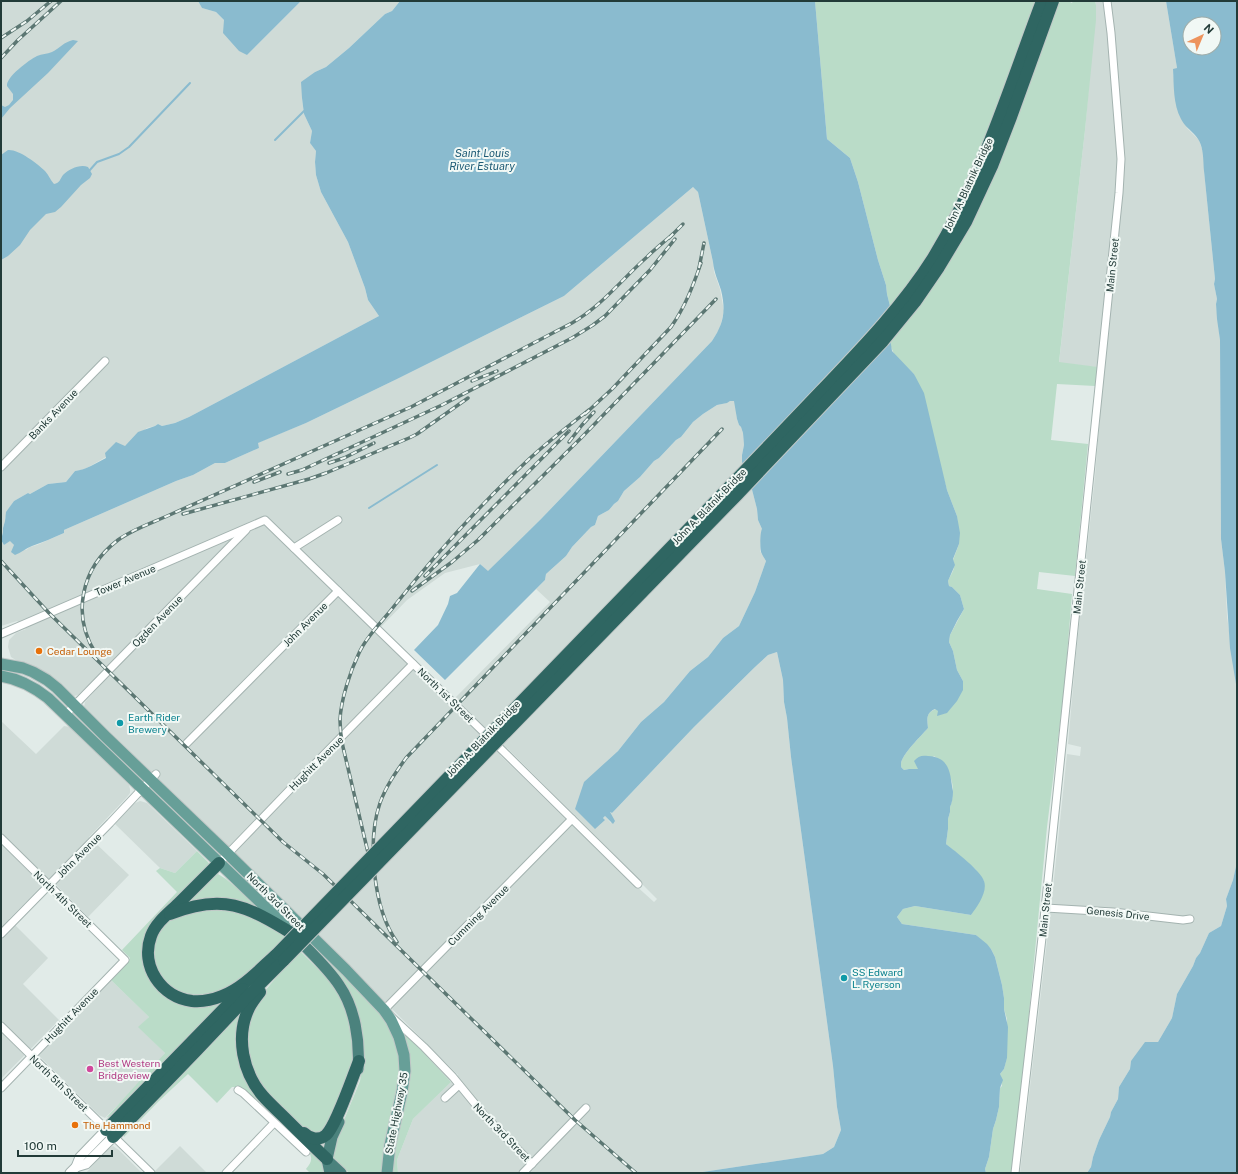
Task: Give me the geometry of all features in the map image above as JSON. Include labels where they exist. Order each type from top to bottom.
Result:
[{"type":"highway","name":"John A. Blatnik Bridge","points":[[280,957],[876,334],[912,288],[931,260],[965,198],[990,143],[1042,1]]},
{"type":"highway","name":"John A. Blatnik Bridge","points":[[280,957],[758,472],[883,341],[915,302],[939,267],[966,222],[992,166],[1053,1]]},
{"type":"highway","points":[[219,863],[155,928],[151,936],[148,961],[156,980],[171,994],[182,999],[202,1001],[223,996],[242,985],[280,957]]},
{"type":"highway","points":[[167,915],[179,910],[200,905],[226,904],[237,906],[259,914],[293,934]]},
{"type":"highway","name":"North 3rd Street","points":[[293,934],[335,979],[351,1010],[357,1038],[359,1061],[356,1079],[332,1137],[327,1159]]},
{"type":"highway","points":[[280,957],[246,1016],[243,1027],[242,1046],[246,1067],[251,1079],[267,1100],[341,1173]]},
{"type":"highway","points":[[110,1133],[197,1050],[252,992],[280,957]]},
{"type":"highway","points":[[267,1100],[306,1136],[314,1139],[320,1138],[328,1133],[334,1122],[359,1061]]},
{"type":"highway","points":[[327,1159],[330,1173]]},
{"type":"main road","name":"North 3rd Street","points":[[1,664],[23,668],[54,684],[153,777],[384,1010]]},
{"type":"main road","name":"North 3rd Street","points":[[1,676],[19,681],[36,689],[48,698],[293,934]]},
{"type":"main road","name":"State Highway 35","points":[[384,1010],[391,1020],[399,1037],[404,1055],[405,1071],[402,1092],[390,1145],[387,1173]]},
{"type":"street","name":"Main Street","points":[[1015,1173],[1046,908],[1119,192],[1121,159],[1108,1]]},
{"type":"street","name":"Banks Avenue","points":[[1,467],[105,361]]},
{"type":"street","name":"North 1st Street","points":[[249,527],[265,520],[638,884]]},
{"type":"street","points":[[294,548],[338,520]]},
{"type":"street","name":"Tower Avenue","points":[[1,634],[249,527]]},
{"type":"street","name":"Ogden Avenue","points":[[65,715],[249,527]]},
{"type":"street","name":"John Avenue","points":[[187,743],[338,590]]},
{"type":"street","name":"Hughitt Avenue","points":[[219,863],[413,664]]},
{"type":"street","name":"John Avenue","points":[[1,934],[153,777]]},
{"type":"street","name":"Cumming Avenue","points":[[384,1010],[572,820]]},
{"type":"street","name":"North 4th Street","points":[[1,838],[125,960]]},
{"type":"street","name":"Genesis Drive","points":[[1046,908],[1113,912],[1183,920],[1190,919]]},
{"type":"street","name":"Hughitt Avenue","points":[[1,1088],[125,960]]},
{"type":"street","name":"North 3rd Street","points":[[384,1010],[416,1038],[459,1084],[485,1116],[532,1164]]},
{"type":"street","name":"North 5th Street","points":[[1,1026],[151,1173]]},
{"type":"street","points":[[445,1098],[459,1084]]},
{"type":"street","points":[[238,1090],[306,1152]]},
{"type":"street","points":[[523,1173],[586,1108]]},
{"type":"street","points":[[226,1173],[274,1123]]},
{"type":"street","points":[[73,1170],[86,1164],[110,1133]]},
{"type":"shaded area","points":[[3,1],[198,1],[202,8],[216,12],[224,20],[247,55],[301,1],[400,1],[392,11],[385,14],[349,48],[326,67],[315,72],[304,81],[302,98],[304,114],[312,131],[310,143],[316,151],[316,175],[321,192],[348,242],[368,300],[379,316],[189,417],[175,423],[162,426],[158,424],[147,428],[125,446],[87,468],[75,471],[66,482],[48,484],[14,501],[5,518],[1,538],[1,3]]},
{"type":"shaded area","points":[[1095,1],[1166,1],[1177,68],[1173,70],[1176,104],[1187,128],[1199,140],[1204,155],[1204,171],[1220,340],[1221,539],[1225,572],[1227,616],[1237,690],[1237,862],[1233,880],[1226,899],[1227,906],[1221,926],[1209,933],[1200,953],[1177,994],[1172,1018],[1158,1042],[1131,1061],[1130,1069],[1119,1087],[1118,1099],[1099,1140],[1091,1167],[1087,1173],[1020,1173],[1067,754],[1080,756],[1081,747],[1068,744],[1095,476],[1104,368],[1059,363],[1085,130],[1096,5]]},
{"type":"shaded area","points":[[693,187],[698,192],[714,272],[720,289],[724,311],[720,328],[712,341],[488,572],[480,564],[445,573],[407,600],[378,630],[452,701],[550,602],[536,589],[545,580],[546,574],[566,556],[572,547],[591,527],[595,525],[598,516],[609,510],[618,501],[624,491],[640,477],[676,440],[681,437],[693,422],[717,405],[735,401],[737,419],[743,433],[744,445],[742,455],[757,509],[758,520],[762,529],[760,551],[766,561],[755,592],[739,626],[723,638],[708,657],[690,671],[664,702],[641,722],[618,751],[606,762],[575,809],[605,820],[603,818],[605,816],[611,823],[611,815],[609,812],[612,813],[694,727],[755,667],[768,655],[777,652],[783,680],[784,702],[791,757],[841,1130],[834,1147],[823,1154],[696,1173],[398,1173],[397,1160],[413,1119],[458,1075],[378,995],[85,711],[85,702],[106,679],[100,674],[78,695],[71,695],[11,657],[8,647],[9,640],[16,633],[26,629],[17,621],[1,626],[1,540],[4,545],[10,540],[14,545],[26,550],[64,533],[64,530],[193,475],[215,463],[225,463],[259,448],[257,443],[306,423],[564,296]],"holes":[[[507,748],[630,870],[632,874],[657,899],[654,902],[614,866],[500,755]]]},
{"type":"shaded area","points":[[1,721],[36,754],[64,726],[70,727],[129,785],[130,793],[89,837],[129,875],[88,917],[49,878],[9,919],[48,958],[23,984],[59,1020],[1,1079]]},
{"type":"shaded area","points":[[140,801],[147,803],[197,851],[175,873],[160,868],[115,824],[133,804]]},
{"type":"shaded area","points":[[111,980],[149,1017],[139,1027],[165,1053],[144,1078],[105,1118],[99,1115],[38,1055]]},
{"type":"shaded area","points":[[113,1146],[142,1173],[86,1173],[106,1151]]},
{"type":"shaded area","points":[[180,1146],[207,1173],[153,1173]]},
{"type":"green space","points":[[815,1],[1068,1],[1072,3],[1073,1],[1095,1],[1096,5],[1096,20],[1085,130],[1059,362],[1098,367],[1095,386],[1057,384],[1051,440],[1088,444],[1075,576],[1039,572],[1037,589],[1072,594],[1064,691],[1047,827],[1021,1096],[1012,1173],[986,1173],[985,1169],[989,1157],[993,1129],[999,1107],[1000,1088],[1002,1086],[1000,1074],[1004,1069],[1007,1057],[1007,1019],[1004,1009],[1002,985],[995,957],[991,949],[976,935],[902,924],[897,917],[903,909],[915,906],[971,915],[984,881],[975,869],[946,844],[953,785],[951,779],[937,758],[934,756],[918,769],[904,770],[901,766],[904,756],[928,728],[927,719],[930,712],[936,709],[942,714],[946,713],[955,700],[963,681],[957,670],[953,651],[949,642],[950,635],[964,609],[960,595],[949,586],[948,581],[954,568],[953,560],[959,544],[957,516],[947,490],[914,374],[895,356],[891,347],[890,306],[886,285],[850,158],[827,139]]},
{"type":"green space","points":[[197,851],[210,865],[148,939],[160,991],[225,1000],[178,1052],[155,1070],[110,1116],[106,1118],[165,1053],[138,1027],[149,1017],[111,980],[124,967],[130,958],[122,950],[177,892],[156,871],[160,868],[175,873]]},
{"type":"green space","points":[[218,874],[256,904],[261,913],[183,906],[215,875]]},
{"type":"green space","points":[[231,908],[279,930],[328,979],[339,995],[345,1009],[352,1033],[353,1048],[351,1071],[333,1116],[320,1135],[306,1132],[268,1094],[252,1070],[245,1037],[256,1002],[287,964],[238,982],[214,995],[191,997],[169,988],[153,963],[156,935],[170,918],[190,911]]},
{"type":"green space","points":[[319,949],[383,1017],[395,1040],[401,1066],[397,1097],[384,1151],[381,1173],[349,1173],[332,1156],[337,1137],[360,1081],[363,1039],[358,1013],[317,951]]},
{"type":"green space","points":[[254,993],[241,1061],[324,1159],[327,1173],[310,1173],[306,1169],[311,1161],[309,1152],[238,1087],[232,1087],[217,1103],[188,1074],[124,1137],[124,1133]]},
{"type":"green space","points":[[400,1028],[451,1082],[413,1119],[397,1160],[398,1173],[389,1173],[402,1112]]},
{"type":"water","points":[[198,1],[301,1],[247,55],[239,51],[223,33],[224,20],[216,12],[202,8]]},
{"type":"water","name":"Saint Louis River Estuary","points":[[400,1],[815,1],[827,139],[850,158],[886,285],[890,306],[890,338],[892,351],[914,374],[924,393],[947,490],[957,516],[960,533],[959,544],[953,559],[955,565],[948,581],[949,586],[960,595],[964,609],[950,635],[949,642],[953,651],[957,670],[963,681],[963,690],[957,701],[947,713],[937,716],[938,711],[935,709],[930,712],[927,719],[928,728],[904,756],[901,766],[904,770],[918,769],[914,761],[919,757],[924,756],[934,757],[943,761],[949,769],[953,792],[948,819],[946,844],[978,872],[985,885],[981,899],[971,915],[915,906],[903,909],[897,917],[902,924],[976,935],[987,944],[995,957],[1002,985],[1004,1009],[1008,1027],[1007,1058],[1004,1069],[1000,1074],[1003,1080],[1000,1088],[999,1107],[993,1129],[989,1157],[985,1169],[986,1173],[696,1173],[823,1154],[834,1147],[841,1130],[791,757],[784,702],[783,680],[777,652],[768,655],[755,667],[694,727],[612,813],[610,812],[615,821],[613,824],[605,816],[603,818],[605,820],[595,829],[575,809],[584,782],[618,751],[641,722],[664,702],[690,671],[708,657],[723,638],[739,626],[755,592],[766,561],[761,550],[762,529],[758,520],[757,509],[749,478],[742,462],[744,445],[743,433],[737,419],[734,401],[717,405],[693,422],[681,437],[676,440],[640,477],[624,491],[618,501],[609,510],[598,516],[595,525],[591,527],[572,547],[566,556],[546,574],[545,580],[445,680],[414,650],[438,625],[448,604],[450,596],[457,593],[480,564],[488,571],[541,519],[712,341],[716,335],[723,317],[723,297],[714,270],[698,192],[693,187],[564,296],[306,423],[258,443],[259,448],[225,463],[215,463],[193,475],[64,530],[64,533],[15,555],[11,552],[14,545],[10,541],[4,545],[1,540],[6,512],[14,501],[48,484],[66,482],[75,471],[87,468],[106,458],[105,453],[116,442],[125,446],[138,432],[158,424],[162,426],[175,423],[189,417],[379,316],[368,300],[348,242],[321,192],[316,175],[316,151],[310,143],[312,131],[304,114],[301,82],[315,72],[326,67],[349,48],[385,14],[392,11]]},
{"type":"water","points":[[1166,1],[1237,1],[1237,690],[1230,648],[1225,572],[1221,539],[1220,340],[1203,155],[1201,145],[1197,137],[1182,121],[1178,113],[1174,95],[1173,69],[1177,68]]},
{"type":"water","points":[[73,40],[78,41],[48,73],[10,108],[1,119],[1,105],[5,107],[13,100],[13,94],[7,86],[10,78],[24,65],[37,56],[52,52],[67,42]]},
{"type":"water","points":[[8,150],[22,154],[32,161],[45,171],[54,184],[59,182],[65,173],[78,167],[88,167],[92,174],[90,178],[81,185],[61,207],[55,212],[46,214],[30,230],[20,245],[1,260],[1,155]]},
{"type":"water","points":[[1237,862],[1237,1173],[1087,1173],[1091,1167],[1099,1140],[1118,1099],[1119,1087],[1130,1069],[1131,1061],[1145,1042],[1158,1042],[1172,1018],[1177,994],[1200,953],[1209,933],[1221,926],[1227,906],[1226,899],[1233,880]]},
{"type":"waterway","points":[[89,171],[97,162],[119,154],[129,147],[190,83]]},
{"type":"waterway","points":[[275,140],[304,111]]},
{"type":"waterway","points":[[369,508],[437,465]]},
{"type":"railway","points":[[1,38],[27,21],[51,1]]},
{"type":"railway","points":[[1,58],[18,40],[61,1]]},
{"type":"railway","points":[[669,238],[683,224]]},
{"type":"railway","points":[[96,654],[88,639],[84,624],[82,608],[84,593],[88,578],[95,564],[105,551],[118,540],[141,527],[411,407],[572,323],[593,308],[673,234]]},
{"type":"railway","points":[[288,474],[302,470],[442,405],[572,338],[605,316],[650,270],[675,239]]},
{"type":"railway","points":[[699,268],[704,243]]},
{"type":"railway","points":[[585,414],[612,389],[671,327],[688,296],[701,263]]},
{"type":"railway","points":[[412,591],[452,562],[478,540],[581,438],[716,299]]},
{"type":"railway","points":[[472,381],[497,371]]},
{"type":"railway","points":[[183,514],[326,473],[417,434],[468,398]]},
{"type":"railway","points":[[370,861],[343,747],[340,727],[344,695],[349,677],[362,646],[410,586],[474,513],[534,455],[589,410]]},
{"type":"railway","points":[[569,442],[594,412]]},
{"type":"railway","points":[[397,942],[382,912],[373,855],[376,818],[380,803],[395,774],[406,758],[722,429]]},
{"type":"railway","points":[[425,576],[569,431]]},
{"type":"railway","points":[[329,463],[344,458],[374,443]]},
{"type":"railway","points":[[254,482],[280,472]]},
{"type":"railway","points":[[1,561],[49,613],[283,842],[323,874],[575,1120],[636,1173]]},
{"type":"place","name":"Cedar Lounge","points":[[39,651]]},
{"type":"place","name":"Earth Rider Brewery","points":[[120,723]]},
{"type":"place","name":"SS Edward L. Ryerson","points":[[844,978]]},
{"type":"place","name":"Best Western Bridgeview","points":[[90,1069]]},
{"type":"place","name":"The Hammond","points":[[75,1125]]}]
